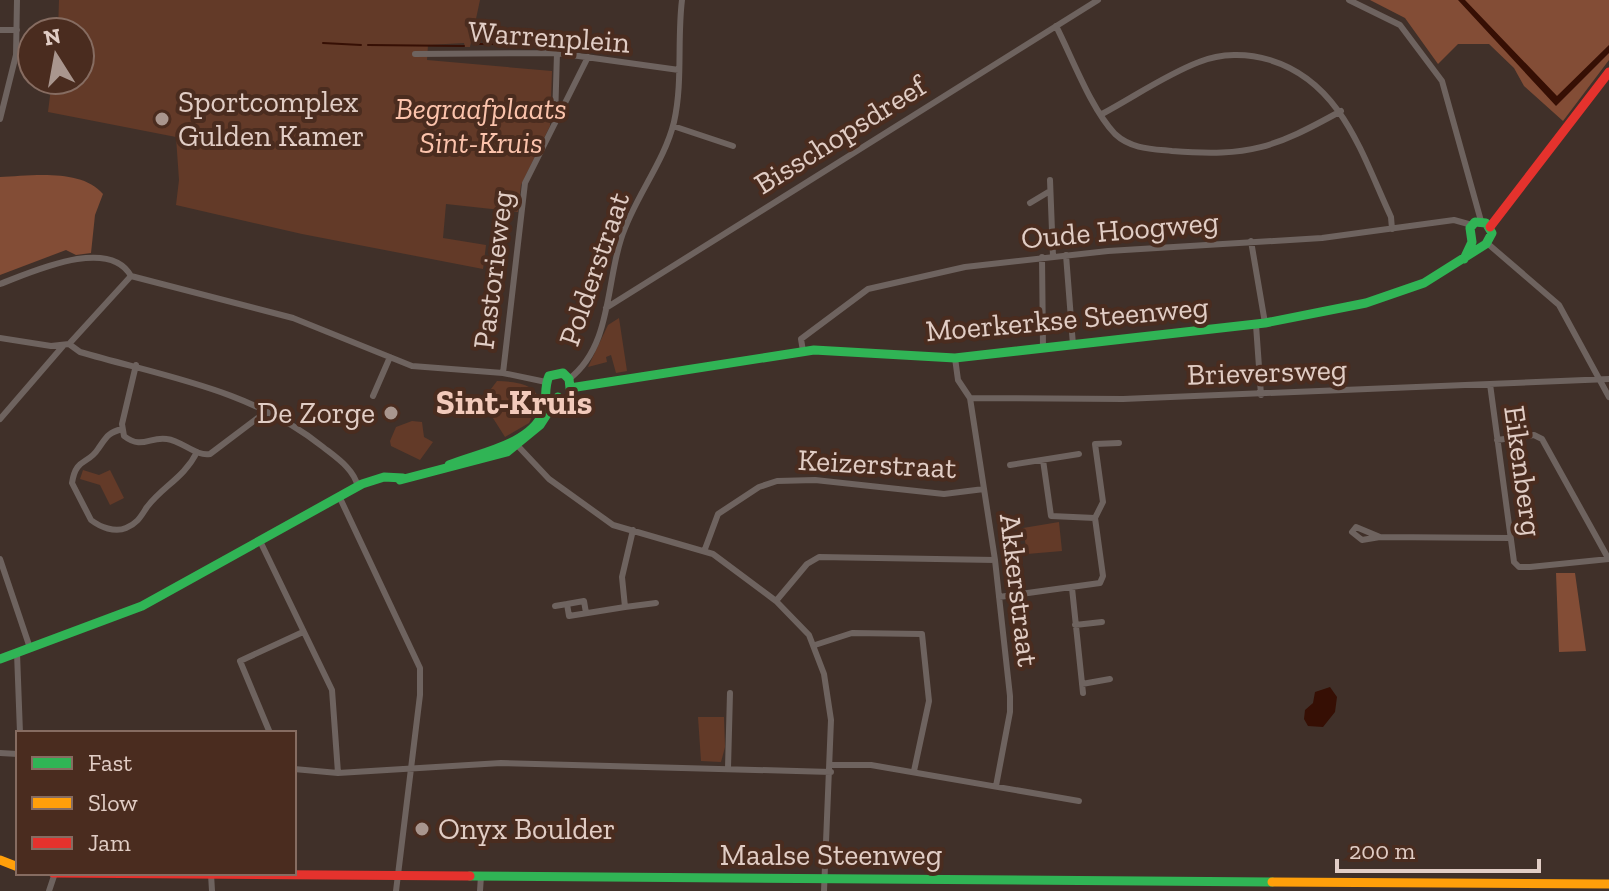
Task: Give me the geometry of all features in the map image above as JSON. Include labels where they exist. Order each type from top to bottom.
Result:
[{"type":"street","name":"Polderstraat","points":[[569,383],[594,347],[622,238],[673,126],[682,0]]},
{"type":"street","name":"Bisschopsdreef","points":[[606,308],[1098,0]]},
{"type":"street","points":[[1349,0],[1400,25],[1442,81],[1483,233],[1559,305],[1609,397]]},
{"type":"street","points":[[1056,26],[1102,114],[1118,136],[1131,145],[1224,155],[1273,146],[1341,111]]},
{"type":"street","points":[[0,119],[14,66],[16,42]]},
{"type":"street","points":[[553,126],[557,53]]},
{"type":"street","name":"Warrenplein","points":[[415,54],[557,53],[679,70]]},
{"type":"street","points":[[1102,114],[1199,62],[1239,54],[1290,66],[1327,92],[1341,111],[1391,217],[1392,229]]},
{"type":"street","name":"Pastorieweg","points":[[503,373],[525,183],[588,57]]},
{"type":"street","name":"Moerkerkse Steenweg","points":[[546,382],[553,373],[563,373],[569,383],[587,387],[803,351],[955,358],[1260,324],[1384,298],[1424,283],[1464,259],[1609,72]]},
{"type":"street","points":[[673,126],[733,146]]},
{"type":"street","points":[[1050,180],[1053,256]]},
{"type":"street","points":[[1030,203],[1050,191]]},
{"type":"street","name":"Oude Hoogweg","points":[[803,351],[801,339],[868,289],[965,267],[1053,256],[1322,238],[1454,220],[1483,233]]},
{"type":"street","points":[[1251,241],[1260,324],[1261,395]]},
{"type":"street","points":[[0,284],[92,255],[123,267],[131,276],[293,318],[390,357],[430,369],[503,373],[546,382],[553,396]]},
{"type":"street","points":[[1066,255],[1073,345]]},
{"type":"street","points":[[1042,257],[1043,348]]},
{"type":"street","points":[[0,419],[131,276]]},
{"type":"street","points":[[0,338],[66,345],[80,352],[203,383],[267,411],[338,459],[356,478],[358,487]]},
{"type":"street","points":[[373,396],[390,357]]},
{"type":"street","points":[[955,358],[958,380],[970,398]]},
{"type":"street","points":[[136,365],[122,429],[124,436],[133,442],[142,445],[167,439],[203,456],[267,411]]},
{"type":"street","points":[[582,368],[580,376],[587,387]]},
{"type":"street","name":"Brieversweg","points":[[970,398],[1261,395],[1609,379]]},
{"type":"street","points":[[0,659],[116,618],[226,563],[358,487],[397,476],[403,478],[462,466],[516,444],[544,425],[553,396],[569,383]]},
{"type":"street","name":"Eikenberg","points":[[1490,384],[1513,559],[1519,567],[1609,558]]},
{"type":"street","name":"Akkerstraat","points":[[970,398],[995,560],[1010,712],[996,786]]},
{"type":"street","points":[[122,429],[106,436],[98,450],[78,463],[72,483],[91,520],[115,530],[126,528],[142,518],[146,508],[187,471],[197,452]]},
{"type":"street","points":[[1497,440],[1534,435],[1542,439],[1609,558]]},
{"type":"street","points":[[999,597],[1095,586],[1103,576],[1095,518],[1103,502],[1095,444],[1119,443]]},
{"type":"street","points":[[516,444],[549,479],[613,525],[705,549],[776,601],[803,626],[815,645],[830,704],[832,769],[824,891]]},
{"type":"street","points":[[1010,465],[1079,454]]},
{"type":"street","points":[[1043,460],[1051,516],[1087,515],[1095,518]]},
{"type":"street","name":"Keizerstraat","points":[[705,549],[718,514],[759,487],[777,481],[815,480],[944,494],[984,489]]},
{"type":"street","points":[[339,496],[419,662],[421,684],[396,891]]},
{"type":"street","points":[[625,607],[622,577],[633,530]]},
{"type":"street","points":[[1380,537],[1510,538]]},
{"type":"street","points":[[260,541],[333,694],[338,773]]},
{"type":"street","points":[[776,601],[807,564],[819,557],[995,560]]},
{"type":"street","points":[[0,559],[30,648]]},
{"type":"street","points":[[1072,588],[1083,693]]},
{"type":"street","points":[[555,606],[584,601],[586,613]]},
{"type":"street","points":[[567,604],[569,616],[656,603]]},
{"type":"street","points":[[1075,625],[1102,622]]},
{"type":"street","points":[[269,731],[240,661],[303,632]]},
{"type":"street","points":[[815,645],[852,633],[922,634],[929,701],[914,771]]},
{"type":"street","points":[[17,653],[20,731]]},
{"type":"street","points":[[1082,684],[1110,679]]},
{"type":"street","points":[[728,768],[730,693]]},
{"type":"street","points":[[296,769],[338,773],[501,763],[832,769],[871,765],[1079,801]]},
{"type":"street","name":"Maalse Steenweg","points":[[296,875],[1609,884]]},
{"type":"street","points":[[480,891],[481,876]]},
{"type":"green space","name":"Begraafplaats Sint-Kruis","points":[[59,0],[480,0],[470,47],[465,47],[464,43],[428,45],[427,60],[552,71],[550,126],[521,185],[518,212],[446,204],[443,238],[486,245],[483,269],[302,234],[176,205],[179,180],[176,137],[48,112],[50,96],[96,96],[96,16],[58,16]]},
{"type":"green space","points":[[619,318],[627,371],[616,373],[611,355],[606,357],[607,362],[588,367],[608,325]]},
{"type":"green space","points":[[497,381],[528,387],[540,401],[529,423],[505,437],[486,407],[473,413]]},
{"type":"green space","points":[[412,421],[422,422],[424,437],[433,442],[420,460],[391,446],[396,427]]},
{"type":"green space","points":[[83,470],[99,475],[110,470],[124,498],[110,505],[100,485],[80,479]]},
{"type":"green space","points":[[1059,522],[1062,551],[1027,554],[1023,528]]},
{"type":"green space","points":[[698,717],[724,717],[725,747],[721,762],[701,761]]},
{"type":"shaded area","points":[[1370,0],[1609,0],[1609,60],[1563,121],[1524,86],[1514,68],[1489,44],[1458,44],[1438,64],[1405,18]]},
{"type":"shaded area","points":[[1458,0],[1465,0],[1557,96],[1609,45],[1609,53],[1556,106]]},
{"type":"shaded area","points":[[0,177],[69,177],[82,180],[103,194],[95,215],[91,253],[76,255],[66,250],[0,275]]},
{"type":"shaded area","points":[[1556,573],[1575,573],[1586,651],[1559,652]]},
{"type":"shaded area","points":[[1330,687],[1337,697],[1335,712],[1323,727],[1308,726],[1304,719],[1305,710],[1313,703],[1315,692]]},
{"type":"waterway","points":[[323,43],[361,45]]},
{"type":"waterway","points":[[479,44],[516,44]]},
{"type":"waterway","points":[[368,45],[464,46]]},
{"type":"traffic: fast","points":[[570,388],[814,350],[955,358],[1265,323],[1366,303],[1424,283],[1486,244],[1492,233],[1486,223],[1475,222],[1470,228],[1472,242],[1464,259]]},
{"type":"traffic: fast","points":[[449,465],[502,446],[527,433],[543,413],[549,376],[563,373],[569,379],[570,388]]},
{"type":"traffic: fast","points":[[400,480],[507,452],[540,425],[558,397]]},
{"type":"traffic: fast","points":[[0,659],[142,606],[362,484],[384,477],[403,478]]},
{"type":"traffic: fast","points":[[470,876],[1272,882]]},
{"type":"traffic: slow","points":[[0,860],[16,866]]},
{"type":"traffic: slow","points":[[1272,882],[1609,884]]},
{"type":"traffic: jam","points":[[1490,227],[1609,72]]},
{"type":"traffic: jam","points":[[296,875],[470,876]]},
{"type":"place","name":"Sportcomplex Gulden Kamer","points":[[162,119]]},
{"type":"place","name":"De Zorge","points":[[391,413]]},
{"type":"place","name":"Onyx Boulder","points":[[422,829]]},
{"type":"district","name":"Sint-Kruis","points":[[514,402]]}]
